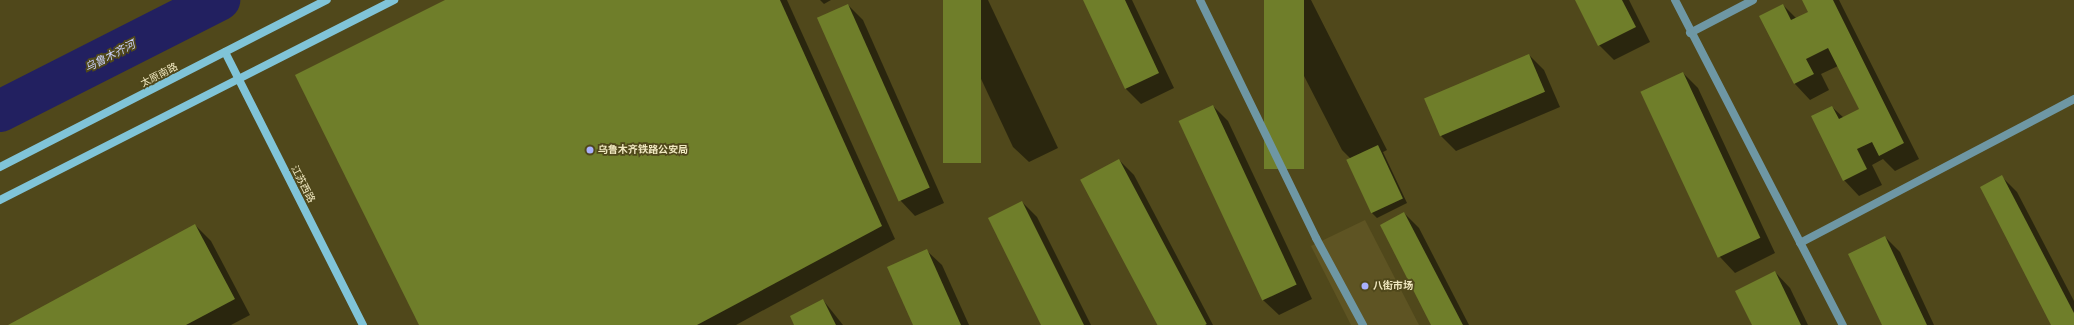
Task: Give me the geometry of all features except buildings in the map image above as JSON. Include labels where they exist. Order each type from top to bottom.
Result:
[{"type":"main road","name":"太原南路","points":[[0,168],[327,0]]},
{"type":"main road","points":[[0,200],[394,0]]},
{"type":"main road","name":"江苏西路","points":[[225,52],[363,325]]},
{"type":"street","points":[[1200,0],[1316,238],[1363,325]]},
{"type":"street","points":[[1675,0],[1690,33],[1843,325]]},
{"type":"street","points":[[1690,33],[1753,0]]},
{"type":"street","points":[[1800,243],[2074,98]]},
{"type":"shaded area","name":"八街市场","points":[[1365,220],[1419,325],[1351,325],[1311,246]]},
{"type":"waterway","name":"乌鲁木齐河","points":[[0,111],[219,0]]},
{"type":"place","name":"乌鲁木齐铁路公安局","points":[[590,150]]},
{"type":"place","name":"八街市场","points":[[1365,286]]}]
